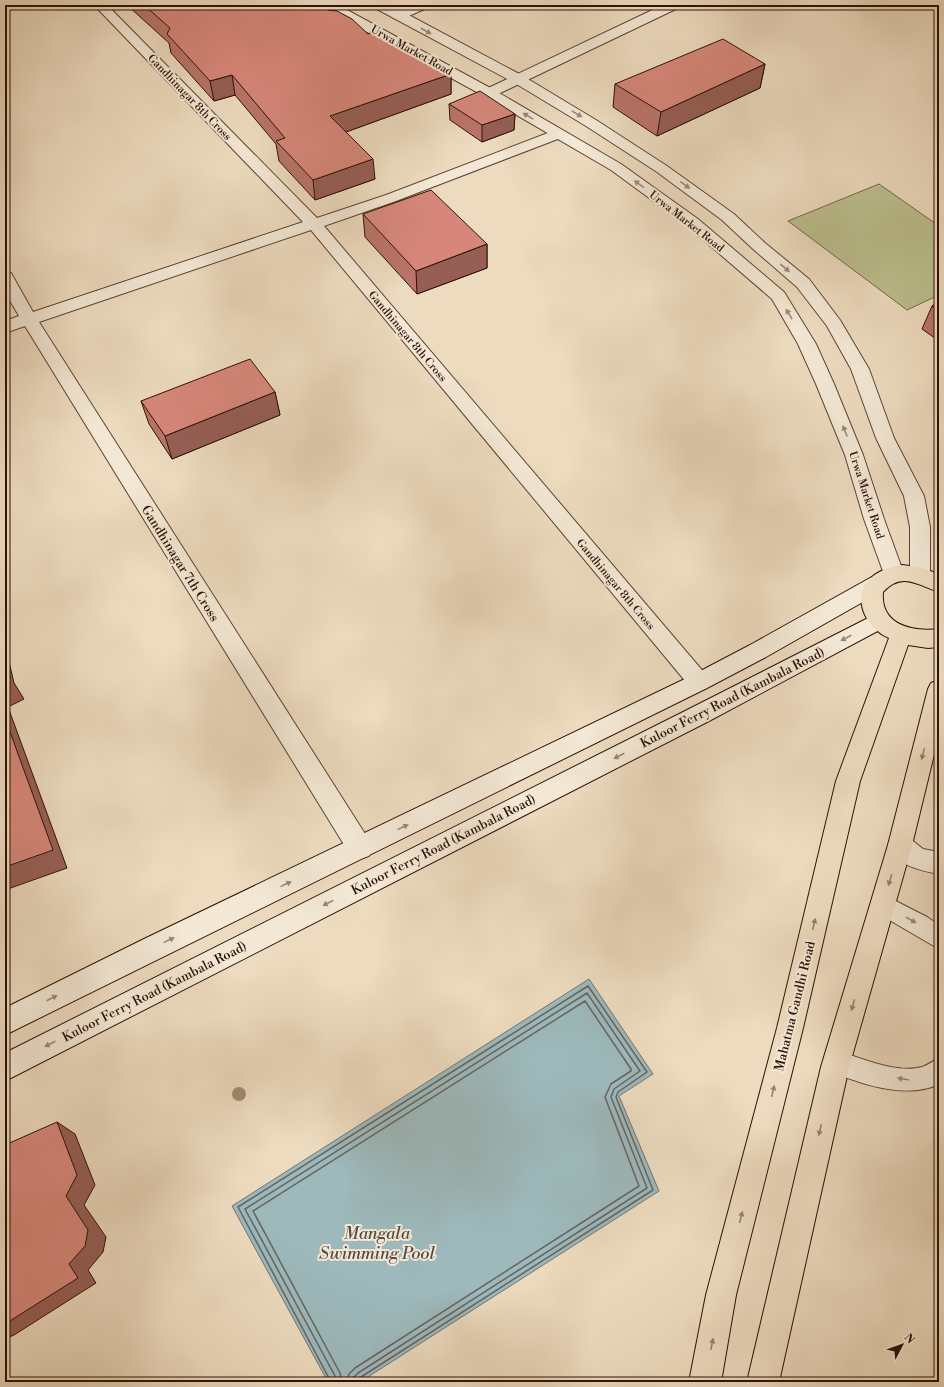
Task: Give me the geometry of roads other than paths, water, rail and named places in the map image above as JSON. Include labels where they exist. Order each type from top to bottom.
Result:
[{"type":"main road","points":[[931,576],[906,573],[886,579],[873,592],[872,601],[874,610],[880,620],[901,635],[914,639],[926,640],[939,638]]},
{"type":"main road","name":"Mahatma Gandhi Road","points":[[705,1382],[721,1295],[790,1028],[848,781],[901,635]]},
{"type":"main road","points":[[763,1382],[836,1062],[900,845],[939,689]]},
{"type":"street","name":"Gandhinagar 8th Cross","points":[[100,5],[314,224],[699,682]]},
{"type":"street","name":"Urwa Market Road","points":[[328,5],[489,93],[616,167],[699,228],[778,296],[807,344],[854,455],[874,519],[886,579]]},
{"type":"street","points":[[380,5],[518,79],[649,160],[728,217],[759,246],[803,283],[834,324],[860,370],[886,438],[914,496],[931,576]]},
{"type":"street","points":[[398,15],[422,5]]},
{"type":"street","points":[[489,93],[673,5]]},
{"type":"street","points":[[5,327],[391,198],[558,134]]},
{"type":"street","points":[[699,228],[728,217]]},
{"type":"street","name":"Gandhinagar 7th Cross","points":[[5,277],[29,319],[360,848]]},
{"type":"street","points":[[5,1022],[160,944],[699,682],[758,651],[886,579]]},
{"type":"street","name":"Kuloor Ferry Road (Kambala Road)","points":[[5,1067],[694,718],[880,620]]},
{"type":"street","points":[[900,845],[917,859],[939,863]]},
{"type":"lane","points":[[882,904],[919,924],[939,938]]},
{"type":"lane","points":[[836,1062],[878,1075],[911,1081],[927,1078],[939,1070]]},
{"type":"water","name":"Mangala Swimming Pool","points":[[589,979],[653,1074],[619,1096],[659,1191],[360,1382],[328,1382],[232,1206]]}]
